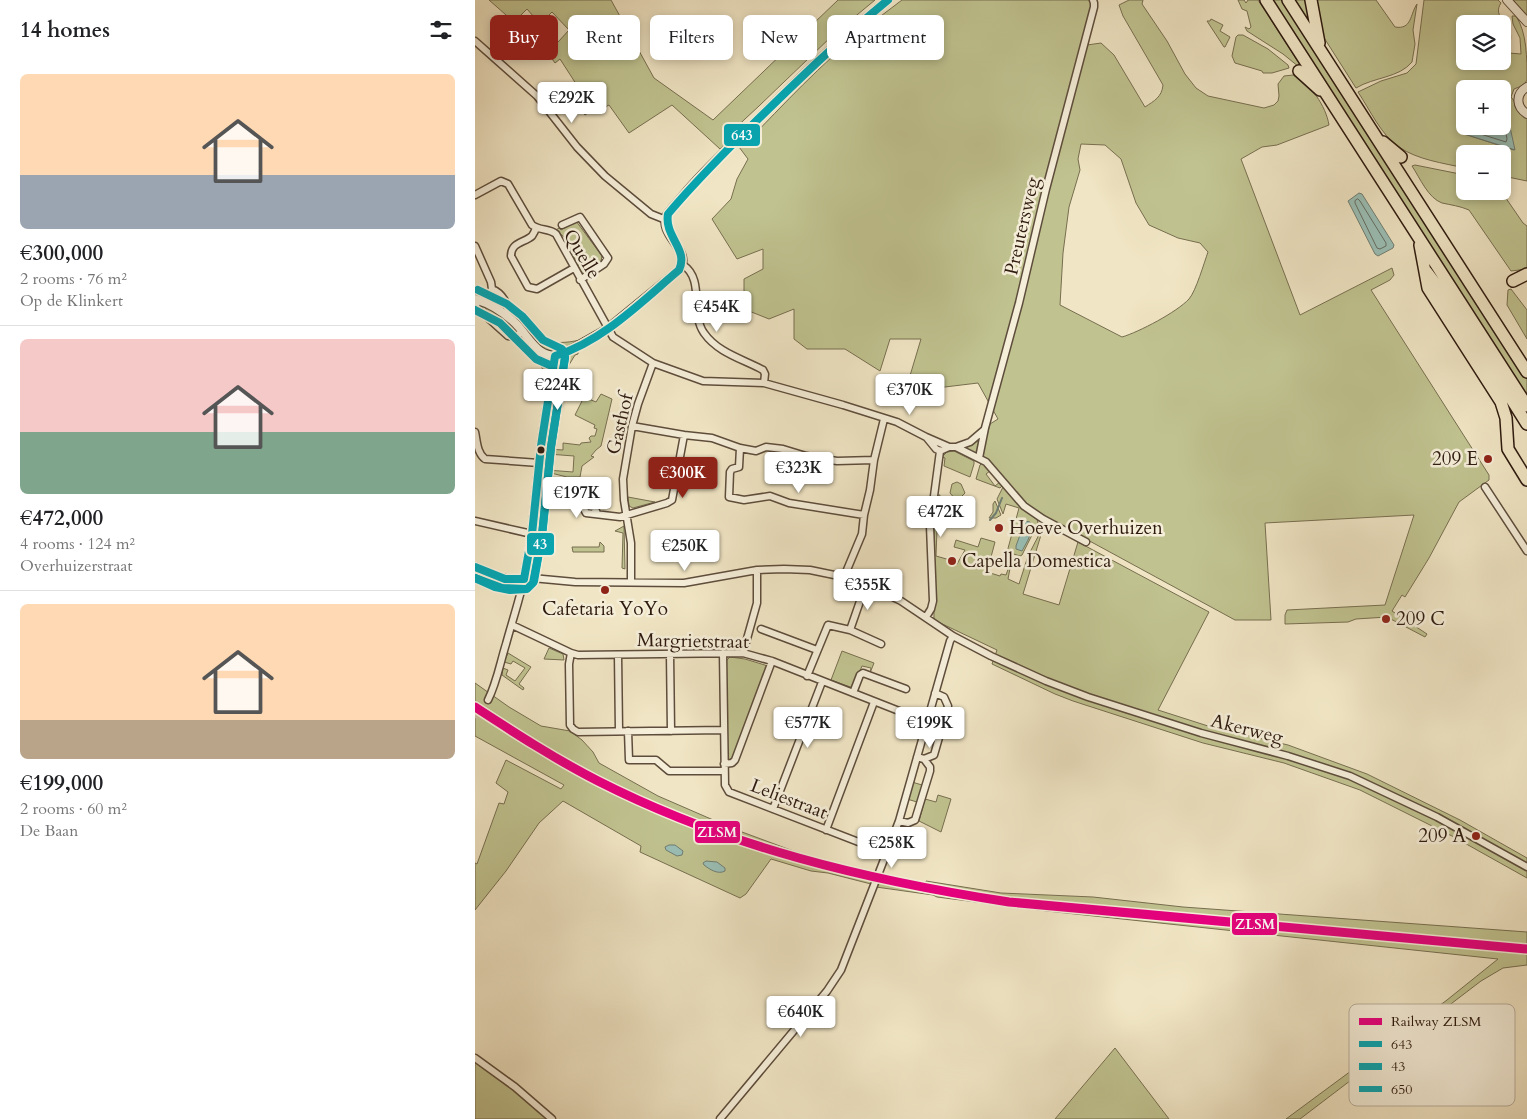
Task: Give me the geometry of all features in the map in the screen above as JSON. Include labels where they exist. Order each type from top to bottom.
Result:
[{"type":"highway","points":[[1266,0],[1527,406]]},
{"type":"highway","points":[[1288,0],[1527,372]]},
{"type":"highway","points":[[1311,0],[1321,52]]},
{"type":"highway","points":[[1299,71],[1330,100]]},
{"type":"highway","points":[[1374,135],[1401,157]]},
{"type":"highway","points":[[1419,240],[1428,288],[1501,402],[1506,418],[1508,449],[1527,480]]},
{"type":"highway","points":[[1423,266],[1441,290],[1527,424]]},
{"type":"highway","points":[[1513,281],[1527,274]]},
{"type":"street","points":[[523,331],[515,337],[508,336],[477,308],[475,301],[485,302],[507,316],[523,331],[538,350],[546,355],[555,356],[567,353],[607,329],[683,264],[683,256],[666,227],[668,214],[701,176],[798,78],[888,0]]},
{"type":"street","name":"Preutersweg","points":[[979,458],[985,428],[1002,371],[1045,188],[1091,16],[1093,0]]},
{"type":"street","points":[[1507,0],[1527,22]]},
{"type":"street","points":[[475,41],[537,96],[577,148],[605,176],[651,214],[666,220]]},
{"type":"street","points":[[1527,86],[1521,91],[1518,100],[1521,110],[1527,114]]},
{"type":"street","name":"Quelle","points":[[475,195],[501,181],[505,181],[508,184],[533,225],[556,234],[607,329]]},
{"type":"street","points":[[562,225],[580,217],[608,258],[604,264],[580,280]]},
{"type":"street","points":[[537,228],[531,236],[515,245],[511,250],[511,256],[528,287],[537,289],[574,268]]},
{"type":"street","points":[[475,246],[491,282],[492,289],[485,302]]},
{"type":"street","points":[[683,264],[689,268],[692,276],[700,325],[703,332],[713,344],[733,357],[763,370],[765,374],[764,383]]},
{"type":"street","points":[[492,289],[498,291],[507,304],[507,316]]},
{"type":"street","points":[[607,329],[613,337],[653,363],[703,381],[764,383],[843,405],[897,422],[926,438],[979,458],[989,465],[1024,506],[1043,519],[1086,542]]},
{"type":"street","points":[[488,700],[497,680],[525,579],[555,356]]},
{"type":"street","name":"Gasthof","points":[[631,582],[631,543],[624,500],[623,479],[632,426],[653,363]]},
{"type":"street","points":[[843,577],[862,534],[874,460],[884,419]]},
{"type":"street","points":[[632,426],[684,436],[712,438],[740,448],[756,451],[767,447],[837,461],[874,460]]},
{"type":"street","points":[[926,438],[940,451],[970,442],[985,428]]},
{"type":"street","points":[[475,432],[479,451],[485,459],[542,462]]},
{"type":"street","points":[[597,513],[617,517],[672,500],[684,436]]},
{"type":"street","points":[[740,448],[739,467],[732,469],[730,472],[729,497],[744,500],[770,496],[789,503],[864,515]]},
{"type":"street","points":[[926,617],[933,601],[931,526],[940,451]]},
{"type":"street","points":[[1485,487],[1527,551]]},
{"type":"street","points":[[475,521],[532,534]]},
{"type":"street","points":[[475,567],[501,579],[512,581],[525,579]]},
{"type":"street","name":"Akerweg","points":[[525,579],[575,582],[696,582],[757,570],[797,569],[843,577],[866,584],[901,601],[953,636],[1046,681],[1080,694],[1201,733],[1288,756],[1350,776],[1437,817],[1527,868]]},
{"type":"street","points":[[743,653],[757,604],[757,570]]},
{"type":"street","points":[[850,630],[866,584]]},
{"type":"street","name":"Margrietstraat","points":[[512,625],[578,655],[743,653],[772,661],[927,722]]},
{"type":"street","points":[[807,676],[829,625],[850,630],[881,644]]},
{"type":"street","points":[[761,629],[817,650]]},
{"type":"street","points":[[720,1119],[834,981],[843,965],[899,821],[953,636]]},
{"type":"street","points":[[723,652],[724,767]]},
{"type":"street","points":[[571,653],[569,664],[570,725],[578,732],[724,730]]},
{"type":"street","points":[[619,654],[619,731]]},
{"type":"street","points":[[670,654],[671,730]]},
{"type":"street","points":[[628,731],[629,760],[656,760],[669,771],[724,767],[735,760],[772,661]]},
{"type":"street","points":[[853,693],[860,675],[863,673],[906,689]]},
{"type":"street","points":[[773,809],[822,682]]},
{"type":"street","points":[[917,757],[924,759],[934,755],[948,706],[945,697],[935,693]]},
{"type":"street","points":[[826,830],[874,702]]},
{"type":"street","points":[[899,821],[908,823],[915,820],[930,770],[924,759]]},
{"type":"street","name":"Leliestraat","points":[[724,767],[725,785],[729,792],[887,853]]},
{"type":"street","points":[[475,1058],[515,1087],[552,1119]]},
{"type":"green space","points":[[489,0],[611,0],[619,15],[568,15],[568,29],[558,18],[558,15],[552,12],[549,15],[532,15],[527,9],[521,15],[506,15]]},
{"type":"green space","points":[[838,0],[875,0],[857,15],[827,15],[827,41],[817,50],[817,20]]},
{"type":"green space","points":[[902,0],[1089,0],[1095,9],[1087,45],[1101,43],[1114,55],[1145,107],[1159,96],[1163,85],[1123,16],[1119,5],[1129,0],[1143,0],[1142,4],[1167,41],[1185,74],[1196,88],[1208,96],[1264,108],[1274,105],[1278,101],[1278,84],[1284,76],[1293,75],[1311,89],[1325,110],[1329,125],[1277,145],[1262,147],[1241,159],[1300,315],[1392,268],[1394,275],[1390,280],[1371,290],[1489,475],[1489,480],[1459,502],[1429,558],[1405,597],[1402,595],[1392,611],[1427,634],[1425,637],[1387,617],[1356,619],[1348,622],[1285,624],[1287,610],[1385,605],[1414,515],[1265,523],[1271,620],[1235,620],[1038,513],[1017,495],[992,464],[981,457],[990,424],[998,419],[978,383],[928,389],[909,379],[921,339],[890,339],[880,371],[845,349],[807,349],[794,339],[794,309],[769,319],[744,309],[744,279],[763,269],[763,249],[737,259],[712,219],[731,199],[737,179],[748,159],[739,147],[747,142],[828,60],[944,60],[944,15],[882,15]],"holes":[[[1081,144],[1105,145],[1121,159],[1136,203],[1149,225],[1178,238],[1200,243],[1208,252],[1197,284],[1189,299],[1176,310],[1157,321],[1122,337],[1060,305],[1063,253],[1069,207],[1080,170],[1078,159]]]},
{"type":"green space","points":[[1238,0],[1244,0],[1246,3],[1248,0],[1258,0],[1304,71],[1283,54],[1247,31],[1245,27],[1249,29],[1251,27],[1247,11],[1242,9]]},
{"type":"green space","points":[[1270,0],[1282,0],[1527,378],[1527,398]]},
{"type":"green space","points":[[1293,0],[1307,0],[1309,24]]},
{"type":"green space","points":[[1314,0],[1376,0],[1395,27],[1408,24],[1417,4],[1413,30],[1415,44],[1412,62],[1400,71],[1356,88],[1321,33]]},
{"type":"green space","points":[[1424,0],[1498,0],[1501,3],[1498,11],[1499,15],[1456,15],[1456,70],[1511,70],[1511,53],[1521,54],[1520,38],[1513,24],[1512,16],[1516,16],[1520,23],[1524,38],[1527,80],[1524,85],[1514,89],[1511,97],[1511,80],[1456,80],[1456,135],[1467,135],[1498,145],[1456,145],[1456,166],[1414,155],[1399,147],[1376,122],[1358,92],[1381,81],[1407,73],[1416,64]]},
{"type":"green space","points":[[1513,0],[1527,0],[1527,16],[1526,15]]},
{"type":"green space","points":[[1211,19],[1223,25],[1220,31],[1230,37],[1225,47],[1207,21]]},
{"type":"green space","points":[[568,31],[568,60],[640,60],[640,53],[654,78],[713,120],[776,60],[807,60],[731,132],[726,144],[720,149],[672,105],[629,133],[609,105],[598,111],[595,108],[585,115],[578,107],[580,90],[560,59],[555,63],[553,60],[558,60],[558,42]]},
{"type":"green space","points":[[1238,35],[1243,35],[1268,49],[1288,65],[1289,68],[1272,73],[1263,73],[1262,71],[1235,63],[1232,56]]},
{"type":"green space","points":[[1511,97],[1527,117],[1527,181],[1511,178],[1511,149],[1514,150],[1511,135]]},
{"type":"green space","points":[[1412,166],[1456,173],[1456,200],[1507,200],[1527,226],[1527,269],[1511,271],[1469,210],[1442,203],[1433,197]]},
{"type":"green space","points":[[576,221],[602,256],[601,261],[582,274],[564,237],[556,230],[559,228],[561,230]]},
{"type":"green space","points":[[1511,289],[1527,310],[1527,339],[1507,305],[1508,290]]},
{"type":"green space","points":[[480,305],[490,309],[503,318],[515,329],[515,334],[509,334],[512,333],[484,307],[479,307]]},
{"type":"green space","points":[[584,338],[567,348],[555,352],[544,349],[538,344],[539,339],[550,342],[570,342]]},
{"type":"green space","points":[[578,351],[578,354],[575,355],[558,383],[559,385],[556,390],[554,389],[558,365],[565,358]]},
{"type":"green space","points":[[535,352],[551,364],[548,385],[540,362]]},
{"type":"green space","points":[[601,394],[612,399],[601,446],[591,456],[594,457],[582,466],[580,477],[567,477],[547,472],[547,470],[573,472],[574,456],[548,454],[547,449],[563,450],[563,443],[580,445],[581,443],[591,442],[589,438],[595,436],[597,429],[594,428],[595,425],[575,415],[584,397],[596,402]]},
{"type":"green space","points":[[981,436],[977,454],[963,447]]},
{"type":"green space","points":[[954,451],[974,461],[970,477],[944,466],[945,458],[942,457],[947,452]]},
{"type":"green space","points":[[982,463],[990,471],[986,474],[995,486],[1000,482],[1002,486],[1000,488],[976,479]]},
{"type":"green space","points":[[957,482],[961,484],[965,493],[957,501],[950,493],[952,484]]},
{"type":"green space","points":[[1003,487],[1020,507],[1037,519],[1038,523],[1020,556],[1007,552],[1019,508],[1006,504],[1003,514],[997,499]]},
{"type":"green space","points":[[937,495],[940,495],[936,556],[957,564],[965,550],[954,547],[956,540],[978,547],[981,538],[995,542],[987,572],[1000,576],[1001,574],[1006,575],[1010,564],[1004,562],[1006,557],[1010,558],[1009,562],[1011,563],[1008,579],[1019,584],[1028,556],[1044,525],[1023,594],[1059,605],[1078,542],[1209,612],[1158,710],[1208,726],[1288,745],[1367,774],[1460,820],[1527,858],[1527,878],[1452,836],[1360,790],[1284,763],[1203,743],[1073,701],[992,664],[997,650],[934,620],[933,523]]},
{"type":"green space","points":[[628,497],[655,502],[633,508],[629,506]]},
{"type":"green space","points":[[995,501],[1001,515],[996,518],[989,518],[993,512]]},
{"type":"green space","points":[[955,504],[958,506],[960,519],[954,524],[949,514]]},
{"type":"green space","points":[[624,526],[625,569],[622,568],[623,533],[615,531]]},
{"type":"green space","points":[[600,542],[604,546],[604,552],[573,552],[572,547],[599,547]]},
{"type":"green space","points":[[549,648],[563,654],[564,660],[544,659]]},
{"type":"green space","points":[[842,651],[874,663],[870,673],[871,668],[862,666],[853,688],[831,680]]},
{"type":"green space","points":[[508,653],[531,667],[519,684],[524,688],[523,690],[502,675],[503,668],[508,670],[506,675],[515,681],[525,668],[513,661],[511,664],[504,662]]},
{"type":"green space","points":[[730,657],[745,659],[768,666],[732,761],[728,761],[725,662]]},
{"type":"green space","points":[[475,683],[509,707],[541,726],[570,731],[593,752],[599,763],[658,796],[734,829],[804,855],[870,875],[873,879],[871,884],[828,873],[811,871],[771,859],[746,894],[740,898],[640,852],[641,846],[563,801],[539,823],[506,871],[475,910],[475,863],[477,864],[499,803],[504,804],[508,792],[496,783],[506,760],[561,789],[564,785],[475,736]]},
{"type":"green space","points":[[931,717],[942,722],[936,737],[926,734]]},
{"type":"green space","points":[[912,782],[922,785],[923,788],[917,802],[907,799]]},
{"type":"green space","points":[[938,795],[951,799],[941,832],[919,821],[925,799],[936,802]]},
{"type":"green space","points":[[879,880],[925,889],[926,881],[1001,893],[1093,897],[1183,907],[1527,932],[1527,965],[1503,968],[1481,981],[1451,1004],[1442,1004],[1498,959],[1047,911],[876,887]]},
{"type":"green space","points":[[1115,1048],[1169,1119],[1055,1119]]},
{"type":"green space","points":[[475,1061],[510,1087],[547,1119],[475,1119]]},
{"type":"green space","points":[[1349,1072],[1349,1082],[1300,1119],[1286,1119]]},
{"type":"water","points":[[1511,132],[1515,150],[1511,149],[1511,145],[1499,145],[1468,135],[1511,135]]},
{"type":"water","points":[[1359,193],[1362,194],[1394,245],[1393,248],[1378,256],[1375,254],[1348,201]]},
{"type":"water","points":[[1025,521],[1030,522],[1033,527],[1022,551],[1016,549],[1016,546]]},
{"type":"water","points":[[675,845],[683,851],[682,855],[677,856],[666,850],[665,847]]},
{"type":"water","points":[[706,861],[717,862],[725,868],[725,871],[717,872],[711,870],[704,865],[703,863]]},
{"type":"waterway","points":[[990,520],[996,513],[1002,498]]},
{"type":"tunnel","points":[[475,718],[488,700]]},
{"type":"rail line","name":"ZLSM","points":[[475,707],[566,764],[647,804],[697,825],[747,842],[850,871],[903,883],[1009,902],[1527,949]]},
{"type":"transit line","name":"643","points":[[475,567],[505,579],[524,579],[532,534],[541,446],[555,356],[573,349],[605,331],[679,270],[681,256],[669,230],[668,214],[764,113],[834,47],[888,0]]},
{"type":"transit line","name":"650","points":[[475,578],[495,587],[510,590],[527,589],[533,583],[542,536],[551,447],[565,357],[562,349],[543,340],[522,316],[507,304],[478,290]]},
{"type":"transit line","name":"43","points":[[475,310],[500,323],[536,359],[552,366]]},
{"type":"transit line","name":"43","points":[[534,581],[542,535],[551,447],[565,358]]},
{"type":"transit line","name":"43","points":[[475,578],[502,588],[525,589]]},
{"type":"place","name":"209 E","points":[[1488,459]]},
{"type":"place","name":"Hoeve Overhuizen","points":[[999,528]]},
{"type":"place","name":"Capella Domestica","points":[[952,561]]},
{"type":"place","name":"Cafetaria YoYo","points":[[605,590]]},
{"type":"place","name":"209 C","points":[[1386,619]]},
{"type":"place","name":"209 A","points":[[1476,836]]}]
